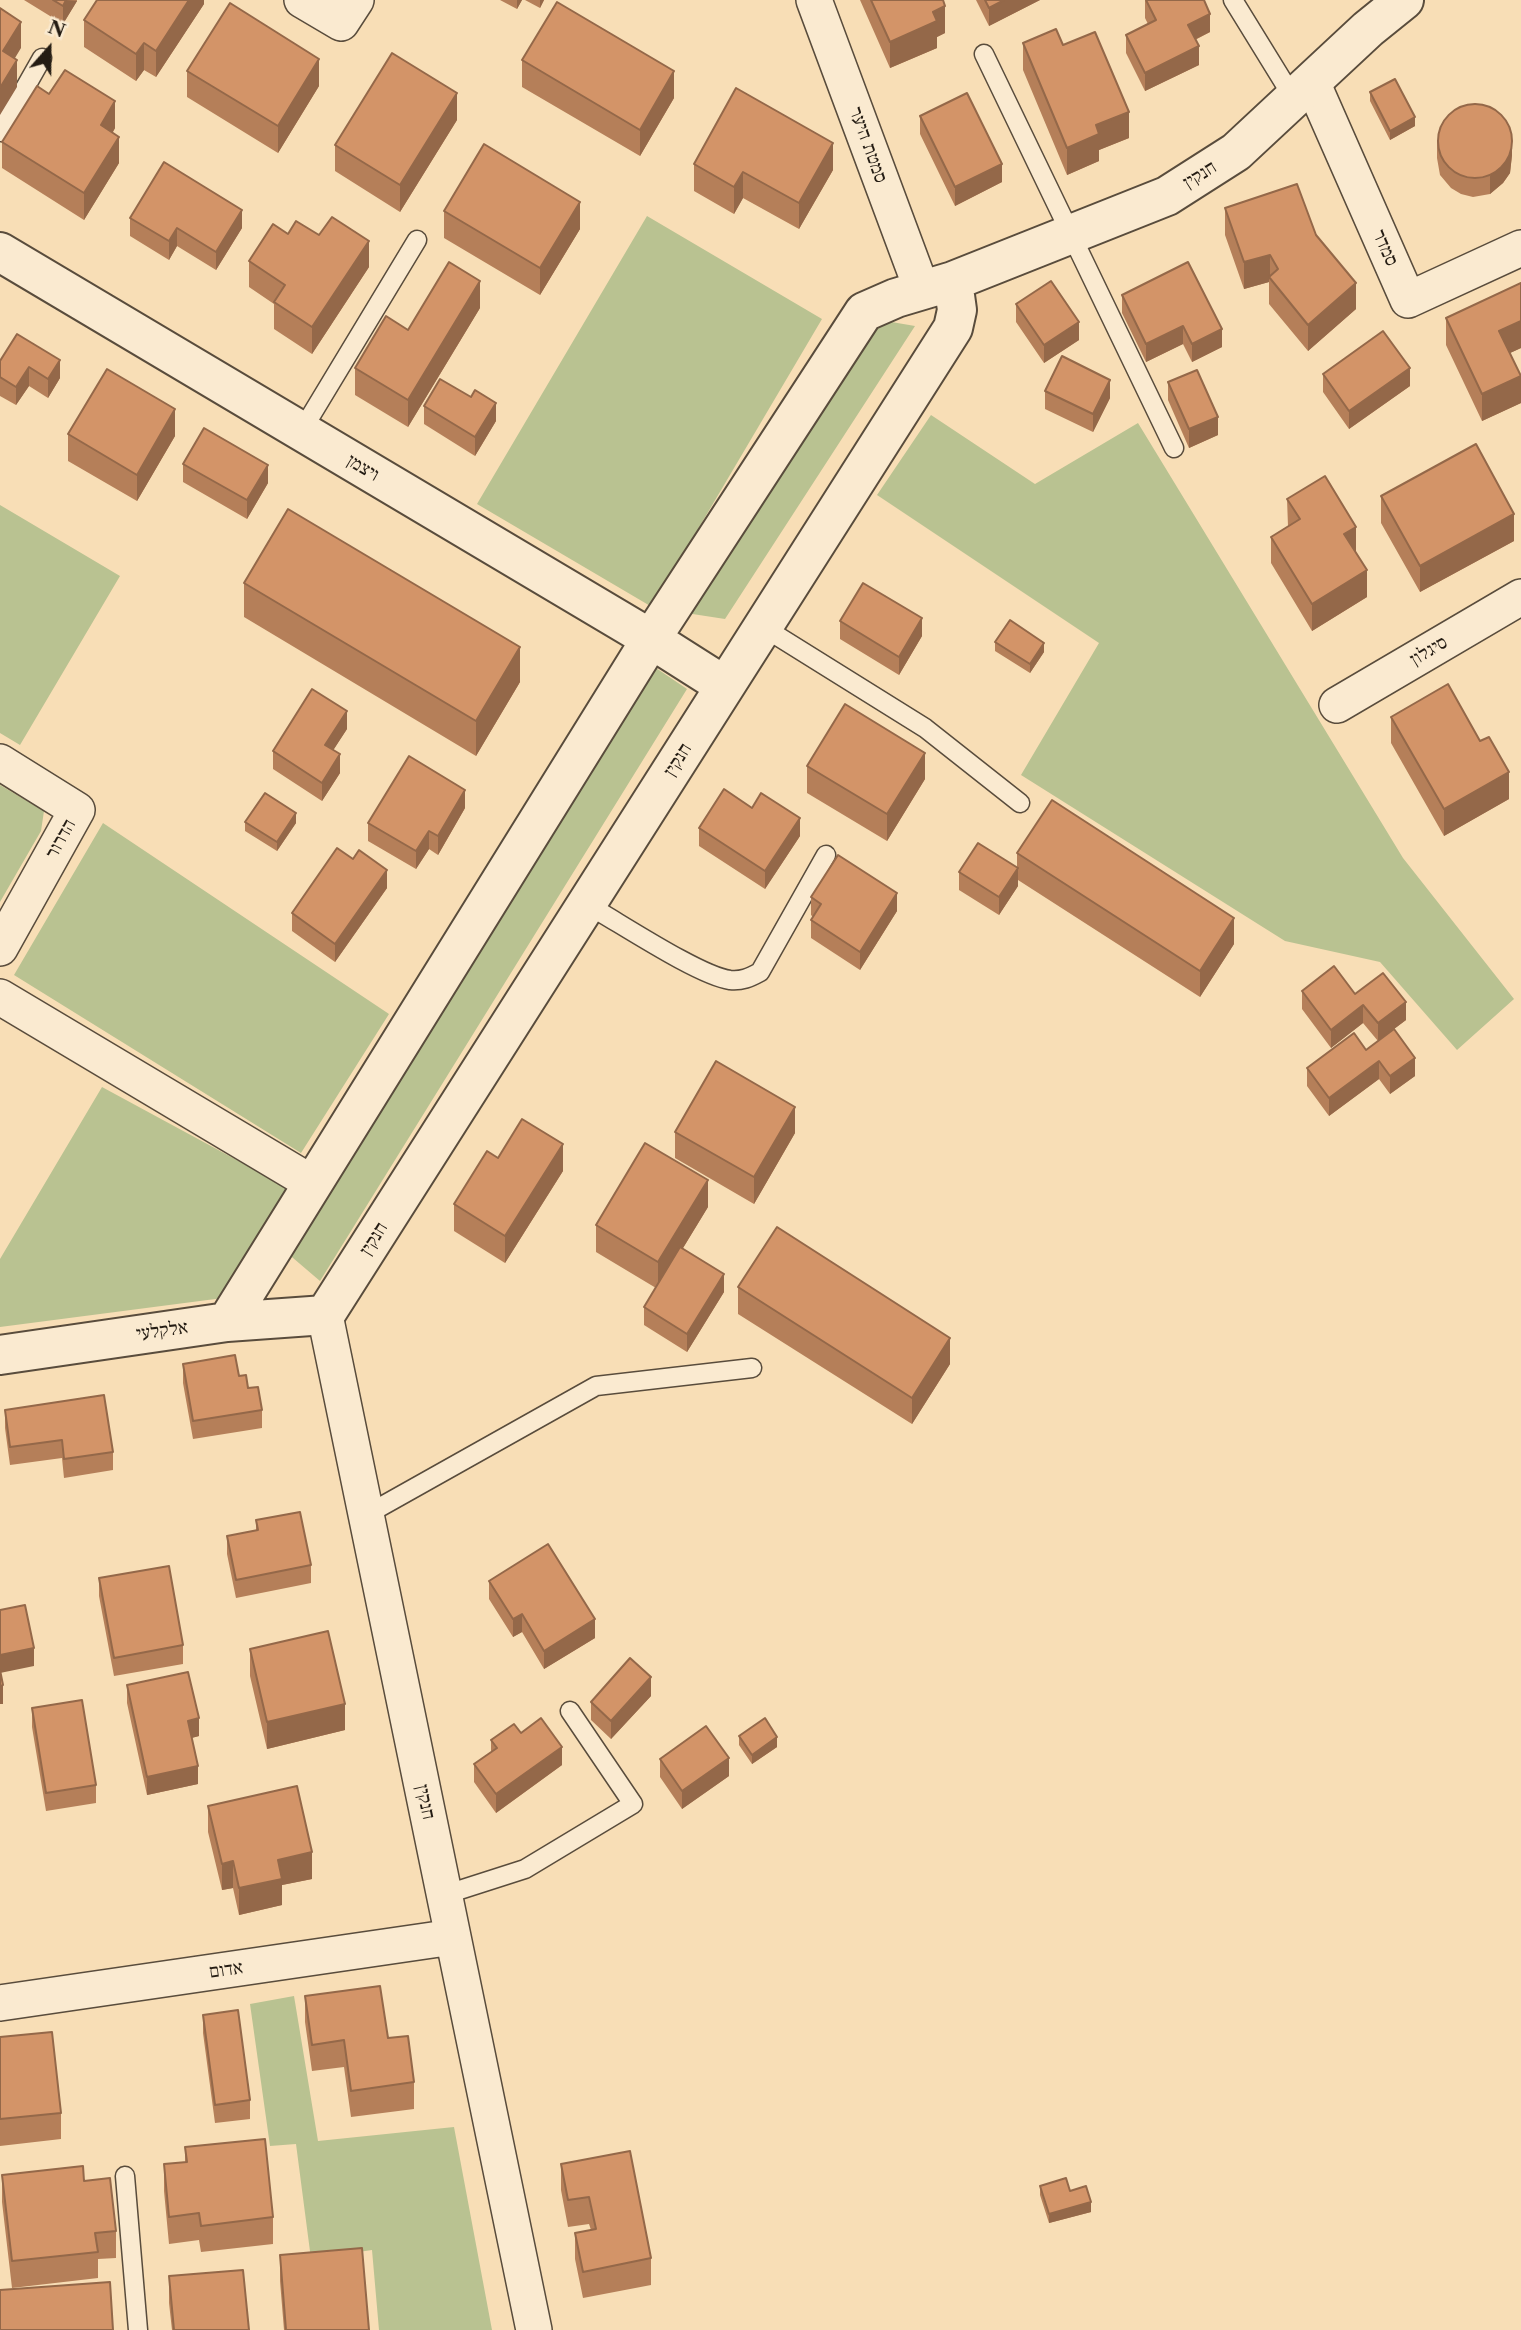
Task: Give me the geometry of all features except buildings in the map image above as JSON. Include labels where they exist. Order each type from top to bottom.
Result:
[{"type":"street","points":[[302,0],[341,23],[356,0]]},
{"type":"street","name":"סמטת היער","points":[[814,0],[937,285]]},
{"type":"street","name":"חנקין","points":[[227,1322],[651,639],[864,312],[1167,196],[1236,152],[1368,29],[1404,0]]},
{"type":"street","name":"סמדר","points":[[1303,91],[1408,300],[1521,248]]},
{"type":"street","name":"ויצמן","points":[[0,251],[651,639],[725,686]]},
{"type":"street","name":"חנקין","points":[[534,2330],[325,1315],[953,328],[957,310],[937,285]]},
{"type":"street","name":"סיגלון","points":[[1337,705],[1521,597]]},
{"type":"street","name":"הדרור","points":[[0,762],[77,810],[0,948]]},
{"type":"street","points":[[0,997],[312,1183]]},
{"type":"street","name":"אלקלעי","points":[[0,1355],[227,1322],[325,1315]]},
{"type":"street","name":"אדום","points":[[0,2003],[453,1937]]},
{"type":"lane","points":[[1233,0],[1303,91]]},
{"type":"lane","points":[[984,54],[1174,448]]},
{"type":"lane","points":[[0,132],[42,58]]},
{"type":"lane","points":[[301,432],[417,240]]},
{"type":"lane","points":[[763,627],[925,728],[1020,803]]},
{"type":"lane","points":[[586,904],[704,971],[727,980],[747,980],[760,972],[826,855]]},
{"type":"lane","points":[[366,1515],[596,1386],[752,1368]]},
{"type":"lane","points":[[444,1895],[525,1869],[633,1804],[570,1711]]},
{"type":"lane","points":[[125,2176],[138,2330]]},
{"type":"green space","points":[[647,216],[822,319],[652,607],[477,504]]},
{"type":"green space","points":[[874,319],[915,326],[725,619],[686,613]]},
{"type":"green space","points":[[931,415],[1035,484],[1138,423],[1403,858],[1514,999],[1457,1050],[1380,962],[1285,941],[1021,775],[1099,643],[877,495]]},
{"type":"green space","points":[[0,505],[120,576],[20,745],[0,733]]},
{"type":"green space","points":[[653,666],[687,689],[320,1281],[286,1252]]},
{"type":"green space","points":[[0,785],[44,811],[41,831],[0,902]]},
{"type":"green space","points":[[103,823],[389,1014],[301,1153],[14,975]]},
{"type":"green space","points":[[102,1087],[294,1191],[223,1298],[0,1327],[0,1259]]},
{"type":"green space","points":[[294,1996],[318,2141],[454,2127],[492,2330],[379,2330],[372,2250],[311,2259],[296,2144],[270,2146],[250,2004]]}]
